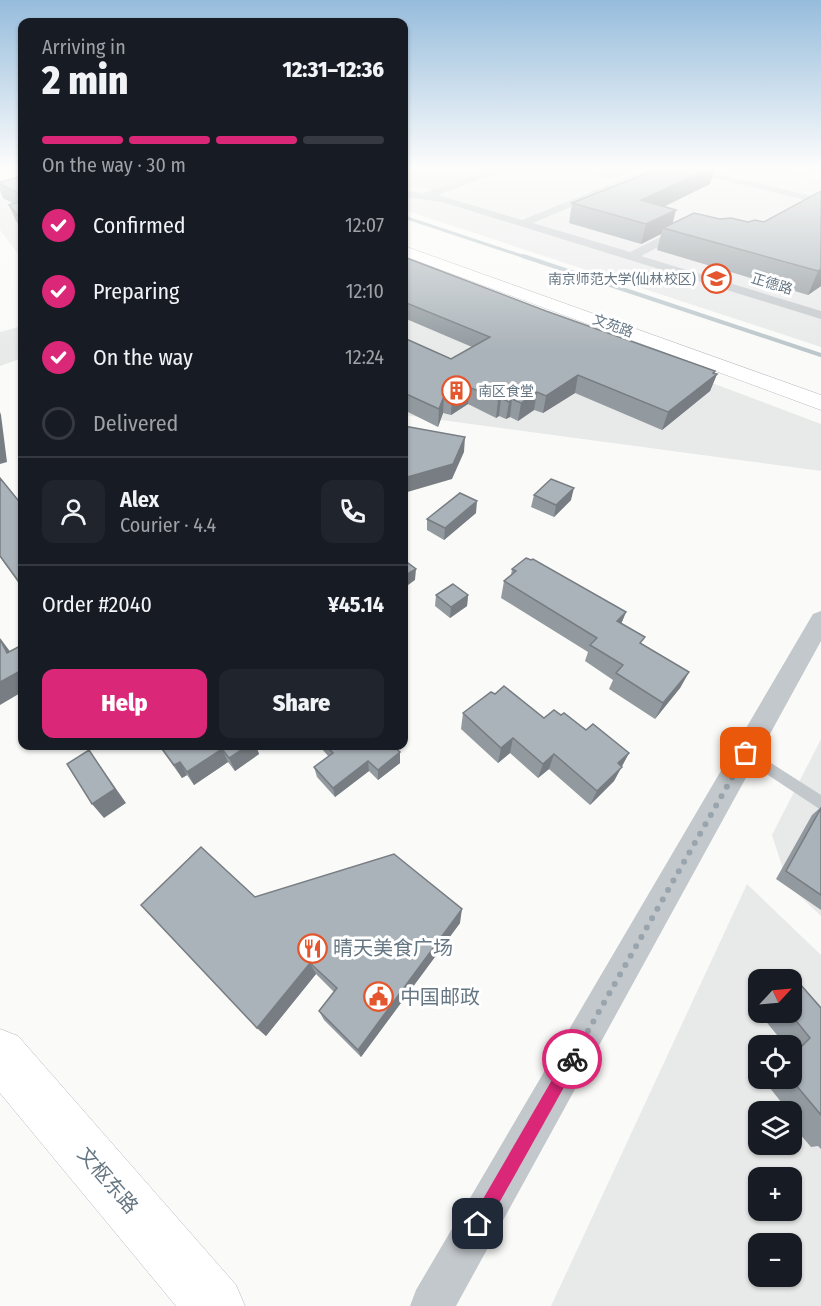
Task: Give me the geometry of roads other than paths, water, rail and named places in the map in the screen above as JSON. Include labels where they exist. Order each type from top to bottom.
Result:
[{"type":"main road","name":"文苑路","points":[[408,239],[821,385]]},
{"type":"main road","name":"文苑路","points":[[408,252],[821,403]]},
{"type":"main road","name":"文枢东路","points":[[0,1054],[215,1306]]},
{"type":"street","name":"正德路","points":[[535,228],[821,315]]},
{"type":"street","points":[[630,257],[686,228]]},
{"type":"street","points":[[432,1306],[746,753],[818,631]]},
{"type":"lane","points":[[746,753],[821,803]]},
{"type":"waterway","points":[[437,228],[528,258]]},
{"type":"waterway","points":[[523,256],[821,355]]},
{"type":"place","name":"南京师范大学(仙林校区)","points":[[717,279]]},
{"type":"place","name":"南区食堂","points":[[457,391]]},
{"type":"place","name":"晴天美食广场","points":[[312,948]]},
{"type":"place","name":"中国邮政","points":[[379,997]]}]
